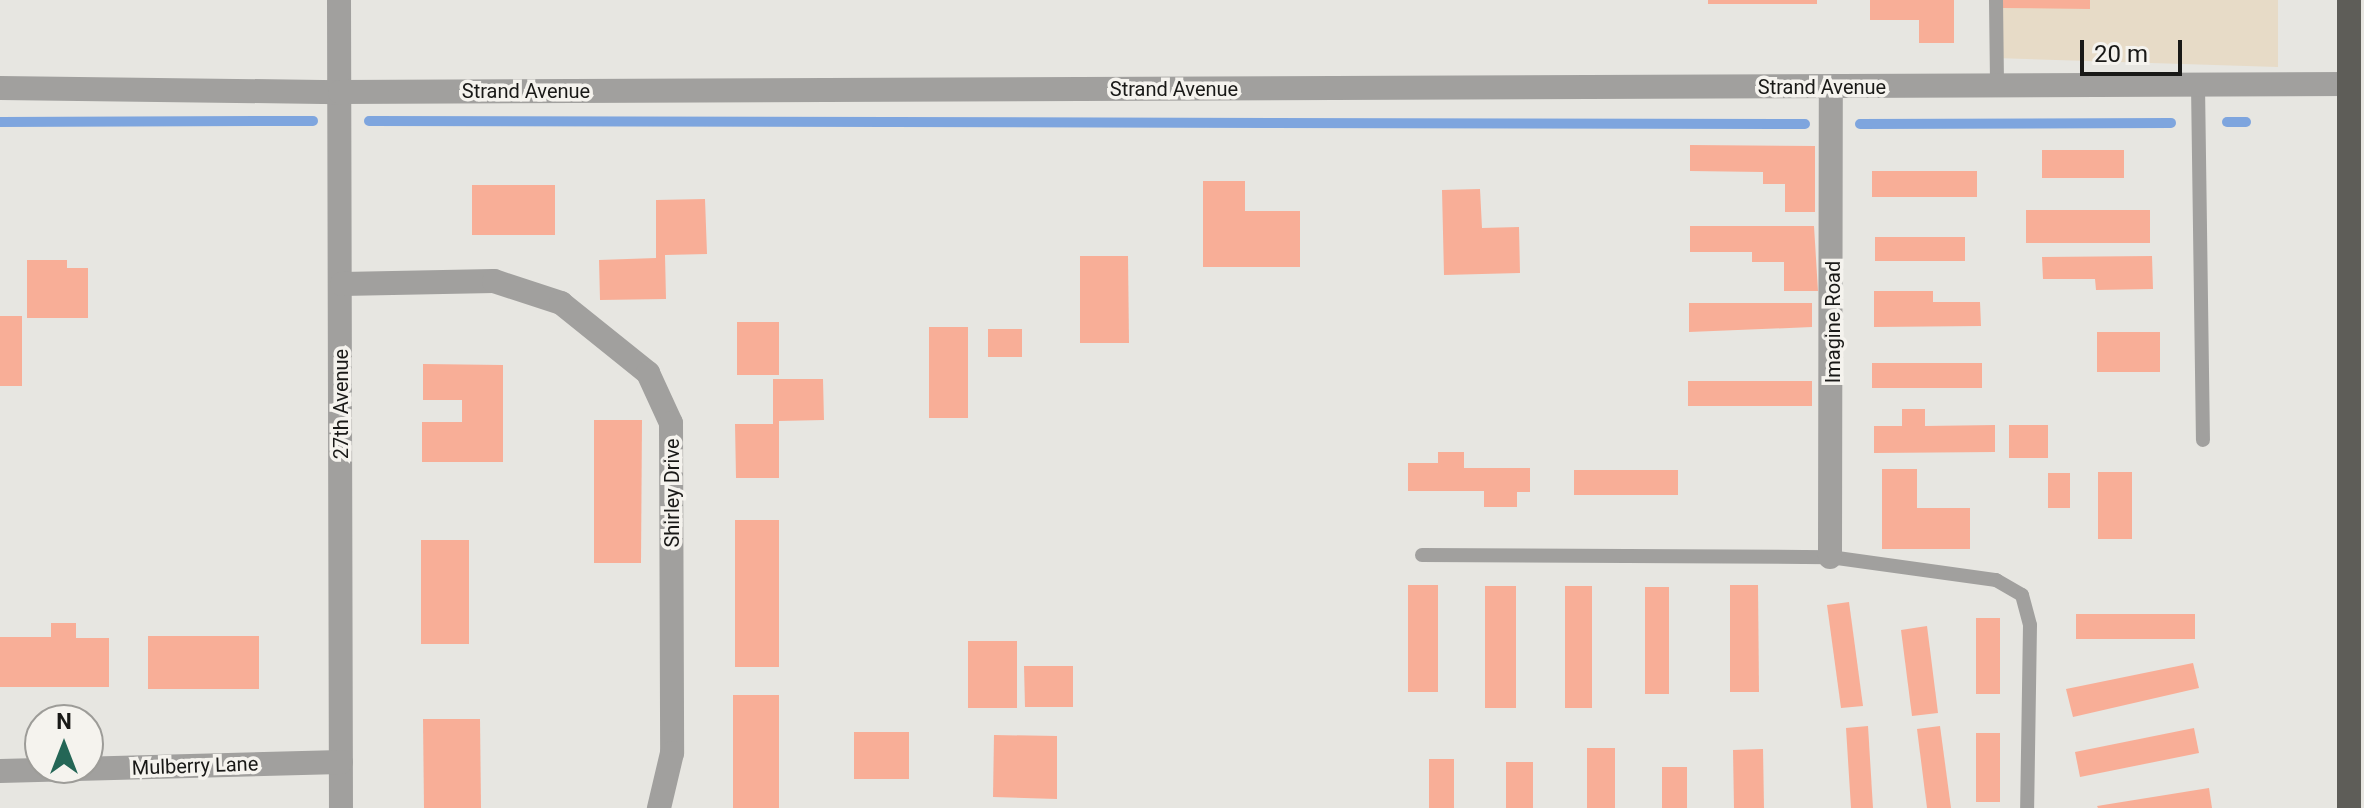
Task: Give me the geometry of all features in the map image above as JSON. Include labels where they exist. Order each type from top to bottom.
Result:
[{"type":"highway","points":[[2349,0],[2356,49],[2348,84],[2356,279],[2349,808]]},
{"type":"street","name":"27th Avenue","points":[[339,0],[341,808]]},
{"type":"street","name":"Strand Avenue","points":[[0,88],[340,92],[2348,84]]},
{"type":"street","name":"Imagine Road","points":[[1830,557],[1831,87]]},
{"type":"street","name":"Shirley Drive","points":[[342,284],[494,281],[561,303],[648,373],[671,423],[672,753],[659,808]]},
{"type":"street","name":"Mulberry Lane","points":[[0,771],[341,762]]},
{"type":"lane","points":[[1996,0],[1997,87]]},
{"type":"lane","points":[[2198,85],[2203,440]]},
{"type":"lane","points":[[1422,555],[1830,557],[1996,580],[2022,595],[2030,625],[2027,808]]},
{"type":"shaded area","points":[[1996,0],[2278,0],[2278,67],[1996,58]]},
{"type":"building","points":[[1708,0],[1817,0],[1817,4],[1708,4]]},
{"type":"building","points":[[1870,0],[1954,0],[1954,43],[1919,43],[1919,20],[1870,20]]},
{"type":"building","points":[[2003,0],[2090,0],[2090,9],[2003,8]]},
{"type":"building","points":[[1690,145],[1815,146],[1815,212],[1785,212],[1785,184],[1763,184],[1763,172],[1690,171]]},
{"type":"building","points":[[2042,150],[2124,150],[2124,178],[2042,178]]},
{"type":"building","points":[[1872,171],[1977,171],[1977,197],[1872,197]]},
{"type":"building","points":[[1203,181],[1245,181],[1245,211],[1300,211],[1300,267],[1203,267]]},
{"type":"building","points":[[472,185],[555,185],[555,235],[472,235]]},
{"type":"building","points":[[1480,189],[1482,228],[1519,227],[1520,273],[1444,275],[1442,190]]},
{"type":"building","points":[[705,199],[707,254],[665,255],[666,299],[600,300],[599,260],[656,258],[656,200]]},
{"type":"building","points":[[2026,210],[2150,210],[2150,243],[2026,243]]},
{"type":"building","points":[[1690,226],[1814,226],[1818,291],[1784,291],[1784,262],[1752,262],[1752,252],[1690,252]]},
{"type":"building","points":[[1875,237],[1965,237],[1965,261],[1875,261]]},
{"type":"building","points":[[1080,256],[1128,256],[1129,343],[1080,343]]},
{"type":"building","points":[[2152,256],[2153,289],[2096,290],[2095,279],[2043,279],[2042,257]]},
{"type":"building","points":[[27,260],[67,260],[67,268],[88,268],[88,318],[27,318]]},
{"type":"building","points":[[1874,291],[1933,291],[1933,302],[1980,302],[1981,326],[1874,327]]},
{"type":"building","points":[[1689,303],[1812,303],[1812,327],[1689,332]]},
{"type":"building","points":[[0,316],[22,316],[22,386],[0,386]]},
{"type":"building","points":[[737,322],[779,322],[779,375],[737,375]]},
{"type":"building","points":[[929,327],[968,327],[968,418],[929,418]]},
{"type":"building","points":[[988,329],[1022,329],[1022,357],[988,357]]},
{"type":"building","points":[[2097,332],[2160,332],[2160,372],[2097,372]]},
{"type":"building","points":[[1872,363],[1982,363],[1982,388],[1872,388]]},
{"type":"building","points":[[423,364],[503,365],[503,462],[422,462],[422,422],[462,422],[462,400],[423,400]]},
{"type":"building","points":[[773,379],[823,379],[824,420],[779,421],[779,478],[736,478],[735,424],[773,424]]},
{"type":"building","points":[[1688,381],[1812,381],[1812,406],[1688,406]]},
{"type":"building","points":[[1902,409],[1925,409],[1925,426],[1995,425],[1995,452],[1874,453],[1874,426],[1902,426]]},
{"type":"building","points":[[594,420],[642,420],[641,563],[594,563]]},
{"type":"building","points":[[2009,425],[2048,425],[2048,458],[2009,458]]},
{"type":"building","points":[[1438,452],[1464,452],[1464,468],[1530,468],[1530,492],[1517,492],[1517,507],[1484,507],[1484,491],[1408,491],[1408,463],[1438,463]]},
{"type":"building","points":[[1882,469],[1917,469],[1917,508],[1970,508],[1970,549],[1882,549]]},
{"type":"building","points":[[1574,470],[1678,470],[1678,495],[1574,495]]},
{"type":"building","points":[[2098,472],[2132,472],[2132,539],[2098,539]]},
{"type":"building","points":[[2048,473],[2070,473],[2070,508],[2048,508]]},
{"type":"building","points":[[735,520],[779,520],[779,667],[735,667]]},
{"type":"building","points":[[421,540],[469,540],[469,644],[421,644]]},
{"type":"building","points":[[1408,585],[1438,585],[1438,692],[1408,692]]},
{"type":"building","points":[[1730,585],[1758,585],[1759,692],[1730,692]]},
{"type":"building","points":[[1485,586],[1516,586],[1516,708],[1485,708]]},
{"type":"building","points":[[1565,586],[1592,586],[1592,708],[1565,708]]},
{"type":"building","points":[[1645,587],[1669,587],[1669,694],[1645,694]]},
{"type":"building","points":[[1849,602],[1863,706],[1841,708],[1827,605]]},
{"type":"building","points":[[2076,614],[2195,614],[2195,639],[2076,639]]},
{"type":"building","points":[[1976,618],[2000,618],[2000,694],[1976,694]]},
{"type":"building","points":[[51,623],[76,623],[76,638],[109,638],[109,687],[0,687],[0,637],[51,637]]},
{"type":"building","points":[[1927,626],[1938,713],[1912,716],[1901,630]]},
{"type":"building","points":[[148,636],[259,636],[259,689],[148,689]]},
{"type":"building","points":[[968,641],[1017,641],[1017,708],[968,708]]},
{"type":"building","points":[[2193,663],[2199,688],[2073,717],[2066,689]]},
{"type":"building","points":[[1024,666],[1073,666],[1073,707],[1025,707]]},
{"type":"building","points":[[733,695],[779,695],[779,808],[733,808]]},
{"type":"building","points":[[423,719],[480,719],[481,808],[424,808]]},
{"type":"building","points":[[1868,726],[1873,808],[1851,808],[1846,728]]},
{"type":"building","points":[[1940,726],[1951,808],[1927,808],[1917,729]]},
{"type":"building","points":[[2194,728],[2199,753],[2080,777],[2075,752]]},
{"type":"building","points":[[854,732],[909,732],[909,779],[854,779]]},
{"type":"building","points":[[1976,733],[2000,733],[2000,802],[1976,802]]},
{"type":"building","points":[[994,735],[1057,736],[1057,799],[993,797]]},
{"type":"building","points":[[1587,748],[1615,748],[1615,808],[1587,808]]},
{"type":"building","points":[[1763,749],[1764,808],[1734,808],[1733,750]]},
{"type":"building","points":[[1429,759],[1454,759],[1454,808],[1429,808]]},
{"type":"building","points":[[1506,762],[1533,762],[1533,808],[1506,808]]},
{"type":"building","points":[[1662,767],[1687,767],[1687,808],[1662,808]]},
{"type":"building","points":[[2209,788],[2212,808],[2097,806]]},
{"type":"waterway","points":[[0,122],[313,121]]},
{"type":"waterway","points":[[369,121],[1805,124]]},
{"type":"waterway","points":[[2227,122],[2246,122]]},
{"type":"waterway","points":[[1860,124],[2171,123]]}]
